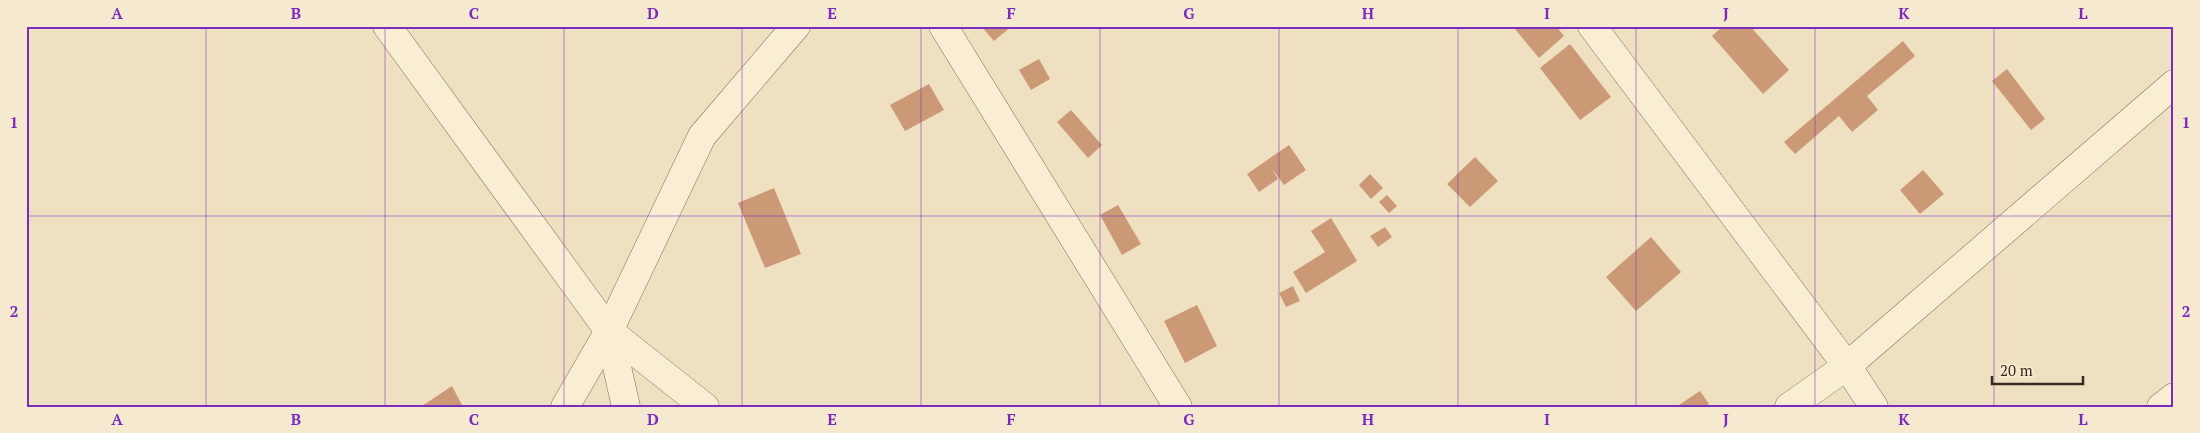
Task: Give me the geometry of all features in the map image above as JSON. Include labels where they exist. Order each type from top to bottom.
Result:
[{"type":"street","points":[[386,26],[609,331],[705,407]]},
{"type":"street","points":[[565,407],[609,331],[702,136],[796,26]]},
{"type":"street","points":[[943,26],[1178,407]]},
{"type":"street","points":[[1592,26],[1846,366],[1874,407]]},
{"type":"street","points":[[1789,407],[1846,366],[2174,84]]},
{"type":"street","points":[[609,331],[626,407]]},
{"type":"street","points":[[2161,407],[2174,397]]},
{"type":"building","points":[[981,26],[1012,26],[994,41]]},
{"type":"building","points":[[1519,26],[1556,26],[1564,36],[1539,58],[1515,29]]},
{"type":"building","points":[[1723,26],[1750,26],[1789,70],[1763,94],[1712,36]]},
{"type":"building","points":[[1903,41],[1915,56],[1867,96],[1878,110],[1852,132],[1839,116],[1795,154],[1784,142]]},
{"type":"building","points":[[1570,44],[1611,97],[1580,120],[1540,68]]},
{"type":"building","points":[[1039,59],[1050,79],[1031,90],[1019,70]]},
{"type":"building","points":[[2007,69],[2045,119],[2031,130],[1992,81]]},
{"type":"building","points":[[929,84],[944,110],[905,131],[890,105]]},
{"type":"building","points":[[1071,110],[1102,145],[1088,158],[1057,122]]},
{"type":"building","points":[[1289,145],[1306,170],[1284,185],[1272,169],[1278,179],[1259,192],[1247,174]]},
{"type":"building","points":[[1475,157],[1498,181],[1470,207],[1447,184]]},
{"type":"building","points":[[1923,170],[1944,194],[1920,214],[1900,190]]},
{"type":"building","points":[[1370,174],[1383,188],[1371,199],[1359,185]]},
{"type":"building","points":[[774,188],[801,254],[765,268],[738,203]]},
{"type":"building","points":[[1387,195],[1397,206],[1389,213],[1379,202]]},
{"type":"building","points":[[1118,205],[1141,244],[1122,255],[1100,215]]},
{"type":"building","points":[[1331,218],[1357,261],[1306,293],[1293,272],[1325,252],[1311,231]]},
{"type":"building","points":[[1385,227],[1392,237],[1378,247],[1370,236]]},
{"type":"building","points":[[1651,237],[1681,272],[1636,311],[1606,277]]},
{"type":"building","points":[[1293,286],[1300,301],[1286,307],[1279,293]]},
{"type":"building","points":[[1197,305],[1217,346],[1185,363],[1164,321]]},
{"type":"building","points":[[452,386],[463,407],[422,406]]},
{"type":"building","points":[[1700,391],[1709,404],[1705,407],[1676,407]]}]
